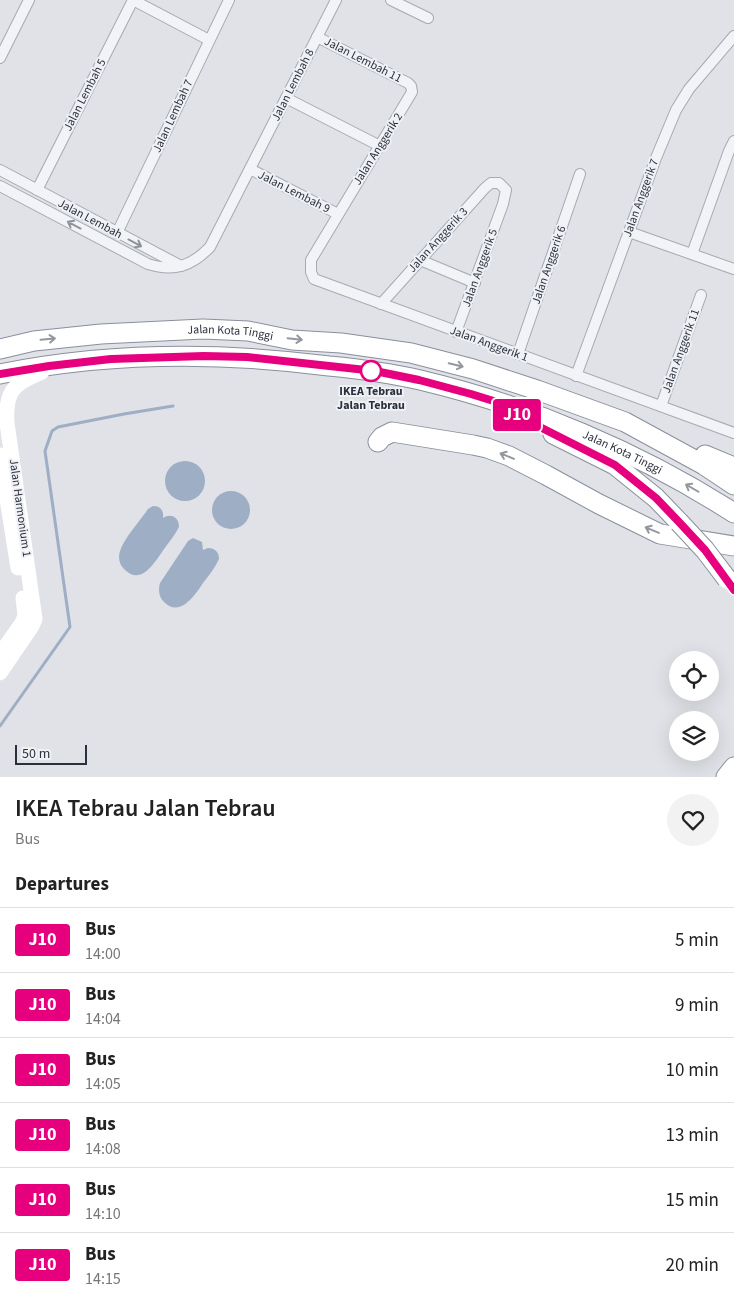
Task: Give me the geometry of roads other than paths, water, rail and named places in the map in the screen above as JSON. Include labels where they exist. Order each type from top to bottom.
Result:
[{"type":"highway","name":"Jalan Kota Tinggi","points":[[0,349],[34,341],[101,334],[203,329],[248,331],[292,340],[341,343],[411,353],[492,375],[625,422],[734,485]]},
{"type":"highway","name":"Jalan Kota Tinggi","points":[[0,374],[62,364],[166,356],[272,359],[375,371],[419,380],[500,403],[592,437],[656,467],[734,513]]},
{"type":"highway","points":[[500,403],[526,420],[615,465],[656,498],[705,550],[731,584]]},
{"type":"highway","points":[[625,422],[669,438],[734,467]]},
{"type":"highway","points":[[378,442],[382,437],[392,432],[487,448],[509,456],[660,534],[734,546]]},
{"type":"highway","points":[[726,777],[734,767]]},
{"type":"main road","name":"Jalan Harmonium 1","points":[[0,673],[35,619],[6,405],[10,393],[24,379],[62,364]]},
{"type":"main road","name":"Jalan Harmonium 1","points":[[0,455],[25,616],[0,654]]},
{"type":"street","points":[[0,58],[4,37],[29,0]]},
{"type":"street","points":[[133,0],[209,40]]},
{"type":"street","name":"Jalan Lembah 5","points":[[37,190],[133,0]]},
{"type":"street","name":"Jalan Lembah 7","points":[[117,233],[229,0]]},
{"type":"street","name":"Jalan Lembah 8","points":[[250,170],[336,0]]},
{"type":"street","points":[[391,0],[428,18]]},
{"type":"street","name":"Jalan Anggerik 7","points":[[576,376],[676,110],[689,89],[734,36]]},
{"type":"street","name":"Jalan Lembah 11","points":[[317,37],[408,83]]},
{"type":"street","name":"Jalan Anggerik 2","points":[[338,214],[411,96],[412,89],[408,83]]},
{"type":"street","points":[[286,98],[380,146]]},
{"type":"street","points":[[692,254],[734,141]]},
{"type":"street","name":"Jalan Lembah","points":[[0,170],[182,266]]},
{"type":"street","points":[[182,266],[196,260],[210,247],[250,170]]},
{"type":"street","name":"Jalan Lembah 9","points":[[250,170],[338,214]]},
{"type":"street","name":"Jalan Anggerik 6","points":[[518,354],[580,174]]},
{"type":"street","name":"Jalan Anggerik 3","points":[[381,304],[485,188],[494,182],[499,183]]},
{"type":"street","name":"Jalan Anggerik 5","points":[[456,332],[503,204],[506,190],[499,183]]},
{"type":"street","name":"Jalan Lembah","points":[[0,186],[148,264],[162,267],[182,266]]},
{"type":"street","name":"Jalan Anggerik 1","points":[[338,214],[311,260],[312,276],[317,281],[734,433]]},
{"type":"street","points":[[629,232],[734,270]]},
{"type":"street","points":[[420,260],[475,283]]},
{"type":"street","name":"Jalan Anggerik 11","points":[[661,406],[701,295]]},
{"type":"water","points":[[189,461],[196,464],[202,470],[205,481],[204,489],[196,498],[189,501],[181,501],[174,498],[166,489],[165,477],[168,470],[177,462]]},
{"type":"water","points":[[231,491],[244,497],[250,510],[244,523],[231,529],[218,523],[212,510],[218,497]]},
{"type":"water","points":[[153,506],[161,509],[163,518],[172,516],[176,518],[179,527],[147,571],[142,574],[130,574],[121,565],[120,551],[132,530],[148,509]]},
{"type":"water","points":[[193,538],[202,542],[203,550],[208,548],[216,551],[219,559],[187,603],[176,607],[170,606],[160,596],[160,583],[188,541]]},
{"type":"waterway","points":[[0,726],[70,627],[45,451],[52,431],[58,427],[173,406]]},
{"type":"place","name":"IKEA Tebrau Jalan Tebrau","points":[[371,371]]}]
